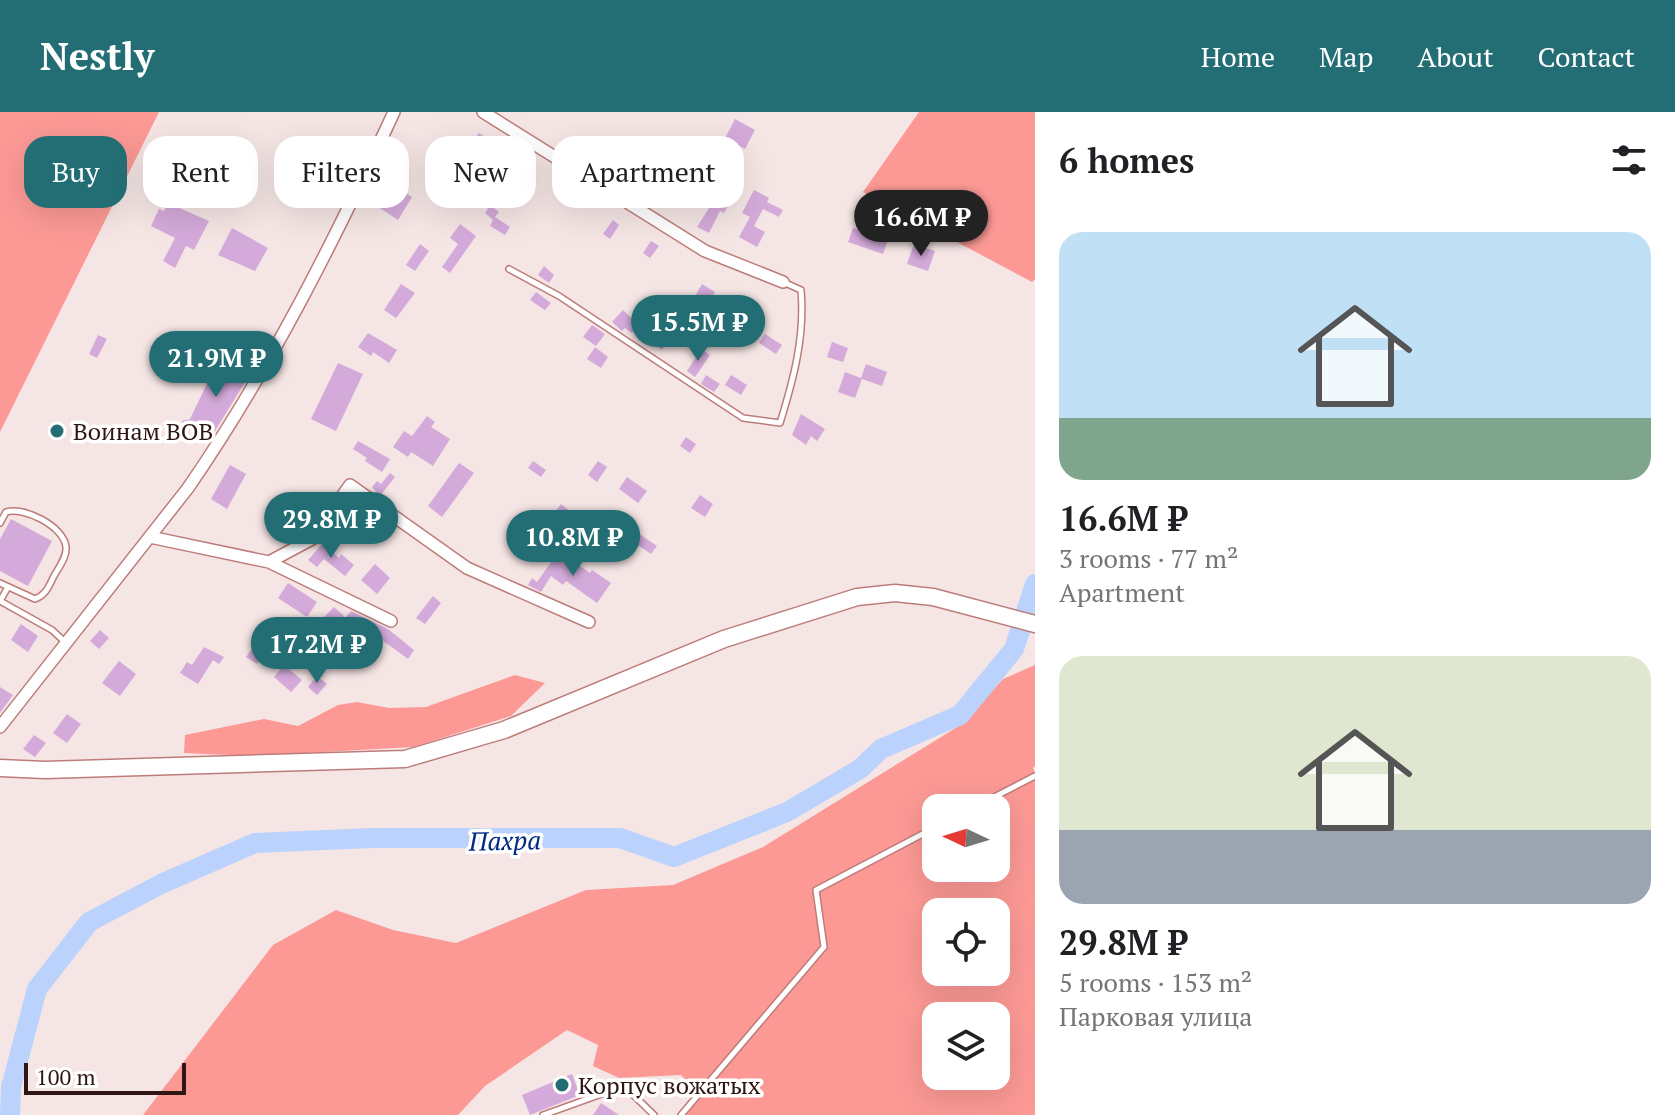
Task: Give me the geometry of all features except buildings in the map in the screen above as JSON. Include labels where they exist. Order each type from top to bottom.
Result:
[{"type":"street","points":[[0,727],[196,477],[245,401],[350,208],[394,112]]},
{"type":"street","points":[[483,112],[705,251],[783,282]]},
{"type":"street","points":[[269,562],[312,539],[350,485],[467,568],[589,622]]},
{"type":"street","points":[[150,537],[269,562],[391,621]]},
{"type":"street","points":[[0,768],[45,770],[405,759],[504,730],[724,639],[857,597],[895,593],[933,597],[1035,624]]},
{"type":"lane","points":[[509,269],[559,296],[743,418],[780,423],[796,373],[803,315],[801,290],[783,282]]},
{"type":"lane","points":[[0,523],[6,512],[22,510],[56,528],[64,536],[66,547],[66,555],[43,596],[35,599],[0,583]]},
{"type":"lane","points":[[8,587],[0,601],[52,630],[65,642]]},
{"type":"lane","points":[[1000,794],[1035,776]]},
{"type":"lane","points":[[681,1115],[824,947],[816,890],[922,834]]},
{"type":"lane","points":[[543,1115],[624,1086],[654,1115]]},
{"type":"shaded area","points":[[0,112],[159,112],[147,136],[143,136],[143,144],[127,176],[127,136],[24,136],[24,208],[111,208],[0,432]]},
{"type":"shaded area","points":[[919,112],[1035,112],[1035,279],[1032,282],[863,192]]},
{"type":"shaded area","points":[[1035,665],[1035,1115],[686,1115],[693,1088],[681,1075],[619,1078],[593,1066],[598,1045],[567,1030],[485,1086],[458,1115],[143,1115],[273,945],[336,910],[393,930],[456,943],[586,890],[673,885],[763,847],[962,724],[1003,679]]},
{"type":"shaded area","points":[[515,675],[545,683],[511,716],[414,747],[249,756],[184,753],[185,735],[264,719],[298,726],[338,705],[357,702],[389,708],[426,707]]},
{"type":"waterway","name":"Пахра","points":[[10,1115],[11,1087],[37,989],[89,922],[161,884],[255,843],[372,838],[620,838],[674,857],[787,812],[860,769],[881,749],[960,715],[1014,649],[1035,584]]},
{"type":"place","name":"Воинам ВОВ","points":[[57,431]]},
{"type":"place","name":"Корпус вожатых","points":[[562,1085]]}]
